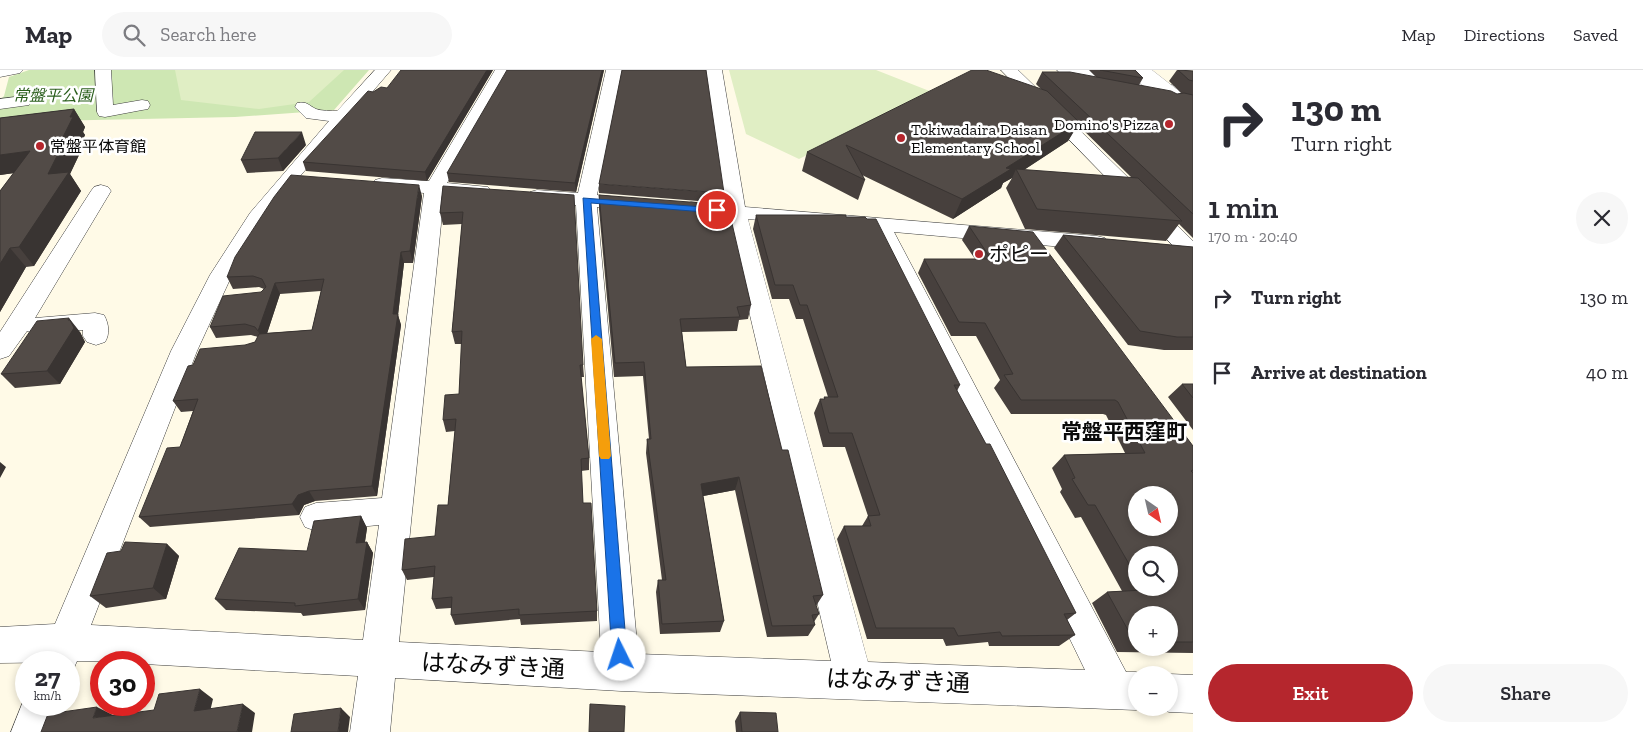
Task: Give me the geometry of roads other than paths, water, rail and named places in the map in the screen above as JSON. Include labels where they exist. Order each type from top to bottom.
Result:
[{"type":"street","points":[[0,72],[15,70]]},
{"type":"street","points":[[103,70],[105,112],[142,105]]},
{"type":"street","points":[[62,651],[184,351],[220,275],[257,217],[298,178],[342,117],[384,70]]},
{"type":"street","points":[[370,732],[434,187],[503,70]]},
{"type":"street","points":[[614,70],[586,200],[621,672]]},
{"type":"street","points":[[714,70],[736,212],[854,679]]},
{"type":"street","points":[[1009,70],[1193,252]]},
{"type":"street","points":[[1102,70],[1193,86]]},
{"type":"street","points":[[1139,71],[1178,76]]},
{"type":"street","points":[[1139,71],[1172,97]]},
{"type":"street","points":[[1060,73],[1191,101]]},
{"type":"street","points":[[1060,73],[1191,101]]},
{"type":"street","points":[[0,104],[23,101]]},
{"type":"street","points":[[303,107],[312,114],[342,117]]},
{"type":"street","points":[[366,183],[434,187],[1117,245]]},
{"type":"street","points":[[0,350],[17,327],[101,190]]},
{"type":"street","points":[[879,224],[1126,690]]},
{"type":"street","points":[[1032,237],[1050,261]]},
{"type":"street","points":[[1164,249],[1193,252]]},
{"type":"street","points":[[208,300],[238,298]]},
{"type":"street","points":[[17,327],[95,321],[96,336]]},
{"type":"street","points":[[184,351],[213,349]]},
{"type":"street","points":[[316,517],[396,510]]},
{"type":"street","name":"はなみずき通","points":[[0,645],[53,651]]},
{"type":"street","name":"はなみずき通","points":[[80,652],[378,660],[621,672],[1126,690]]},
{"type":"street","points":[[1178,693],[1193,694]]},
{"type":"street","points":[[30,732],[37,716]]},
{"type":"place","name":"Domino's Pizza","points":[[1169,124]]},
{"type":"place","name":"Tokiwadaira Daisan Elementary School","points":[[901,138]]},
{"type":"place","name":"常盤平体育館","points":[[40,146]]},
{"type":"place","name":"ポピー","points":[[979,254]]},
{"type":"district","name":"常盤平西窪町","points":[[1124,432]]},
{"type":"park label","name":"常盤平公園","points":[[53,95]]}]
